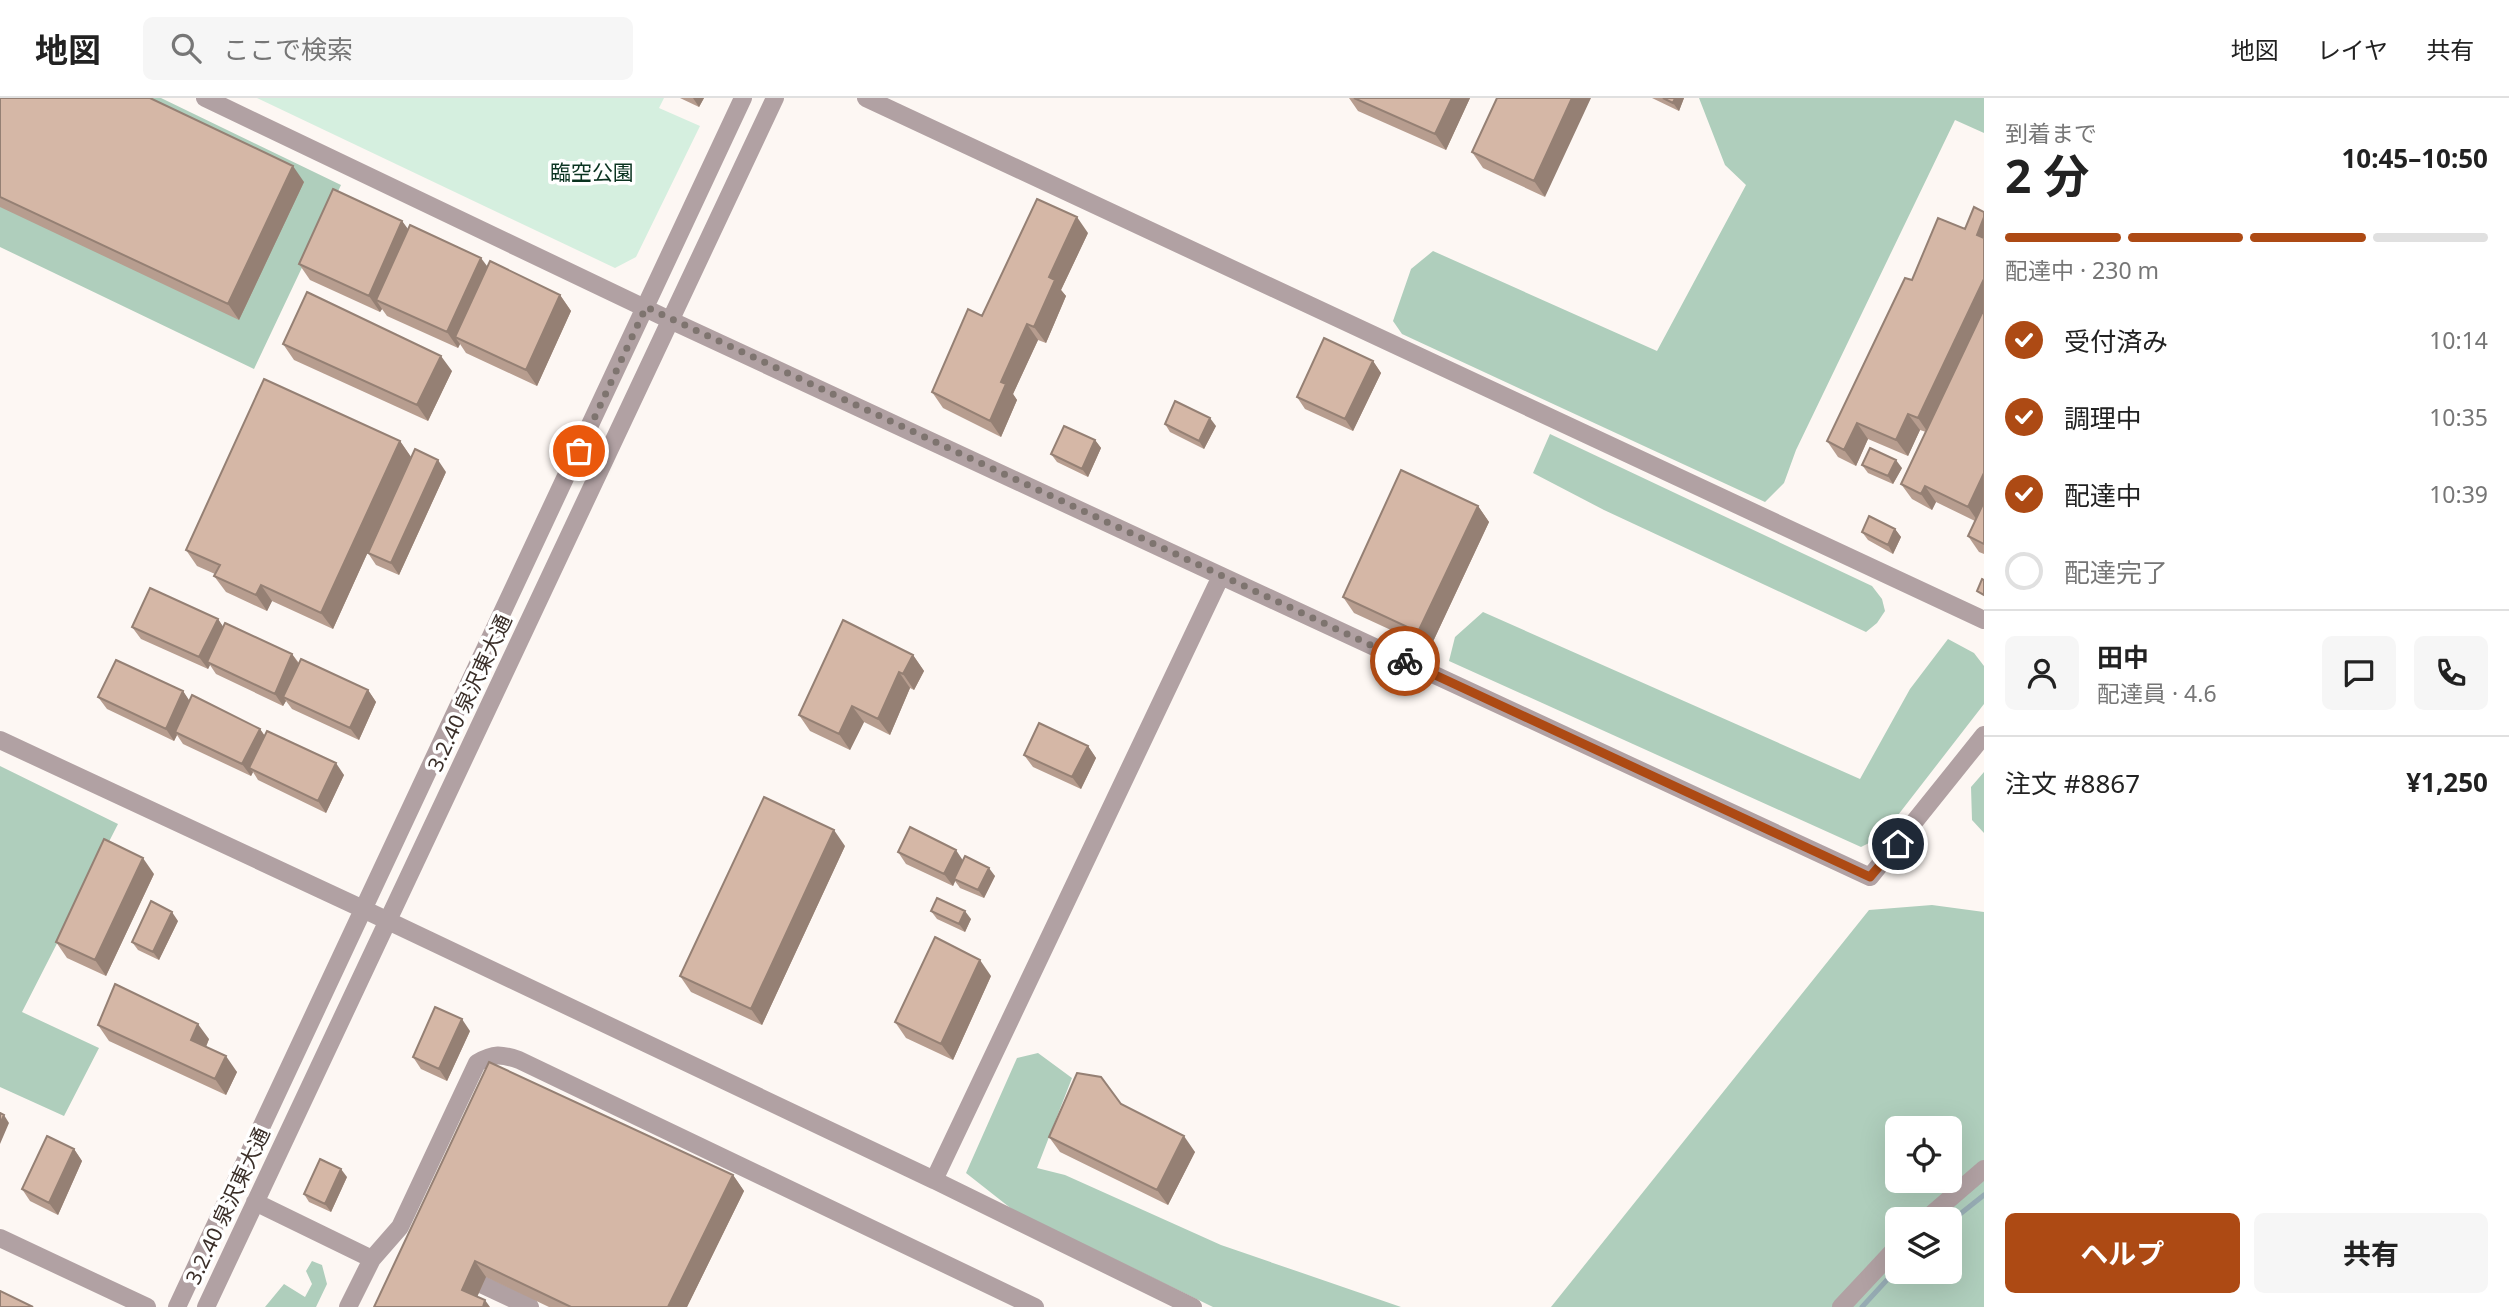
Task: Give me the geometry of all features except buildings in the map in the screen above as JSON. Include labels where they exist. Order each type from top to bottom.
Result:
[{"type":"street","points":[[205,98],[672,320],[1870,877],[1984,735]]},
{"type":"street","name":"3.2.40 泉沢東大通","points":[[177,1307],[743,98]]},
{"type":"street","name":"3.2.40 泉沢東大通","points":[[206,1307],[775,98]]},
{"type":"street","points":[[866,98],[1984,620]]},
{"type":"street","points":[[934,1180],[1222,576]]},
{"type":"street","points":[[0,740],[934,1180],[1193,1307]]},
{"type":"street","points":[[348,1307],[372,1259],[395,1243],[477,1063],[491,1054],[519,1060],[998,1299],[1035,1307]]},
{"type":"street","points":[[1940,1207],[1984,1169]]},
{"type":"street","points":[[255,1202],[372,1259]]},
{"type":"street","points":[[0,1238],[147,1307]]},
{"type":"street","points":[[1841,1307],[1885,1260]]},
{"type":"street","points":[[448,1268],[530,1307]]},
{"type":"green space","points":[[0,98],[161,98],[341,185],[254,369],[0,247]]},
{"type":"green space","name":"臨空公園","points":[[257,98],[664,98],[659,108],[700,126],[636,257],[615,268]]},
{"type":"green space","points":[[1699,98],[1984,98],[1984,133],[1955,120],[1796,450],[1784,483],[1765,502],[1402,334],[1393,321],[1411,269],[1433,251],[1657,351],[1746,185],[1725,165]]},
{"type":"green space","points":[[1550,434],[1872,586],[1882,599],[1885,611],[1877,623],[1866,632],[1604,510],[1533,473]]},
{"type":"green space","points":[[1483,612],[1860,779],[1910,689],[1948,639],[1974,653],[1984,666],[1984,704],[1881,837],[1861,847],[1449,661],[1455,637]]},
{"type":"green space","points":[[0,766],[118,824],[22,1012],[99,1048],[64,1116],[0,1087]]},
{"type":"green space","points":[[1984,772],[1984,833],[1972,820],[1971,787]]},
{"type":"green space","points":[[1932,905],[1984,912],[1984,1307],[1551,1307],[1869,910]]},
{"type":"green space","points":[[1038,1053],[1072,1078],[1037,1168],[1065,1175],[1221,1245],[1401,1307],[1213,1307],[1013,1210],[966,1173],[1017,1058]]},
{"type":"green space","points":[[312,1261],[322,1265],[327,1284],[316,1307],[265,1307],[284,1284],[305,1297],[312,1284],[306,1271]]},
{"type":"waterway","points":[[1962,1212],[1984,1195]]},
{"type":"waterway","points":[[1862,1307],[1885,1282]]},
{"type":"way so far","points":[[579,451],[646,307],[1405,661]]},
{"type":"route","points":[[1405,661],[1870,877],[1898,844]]}]
